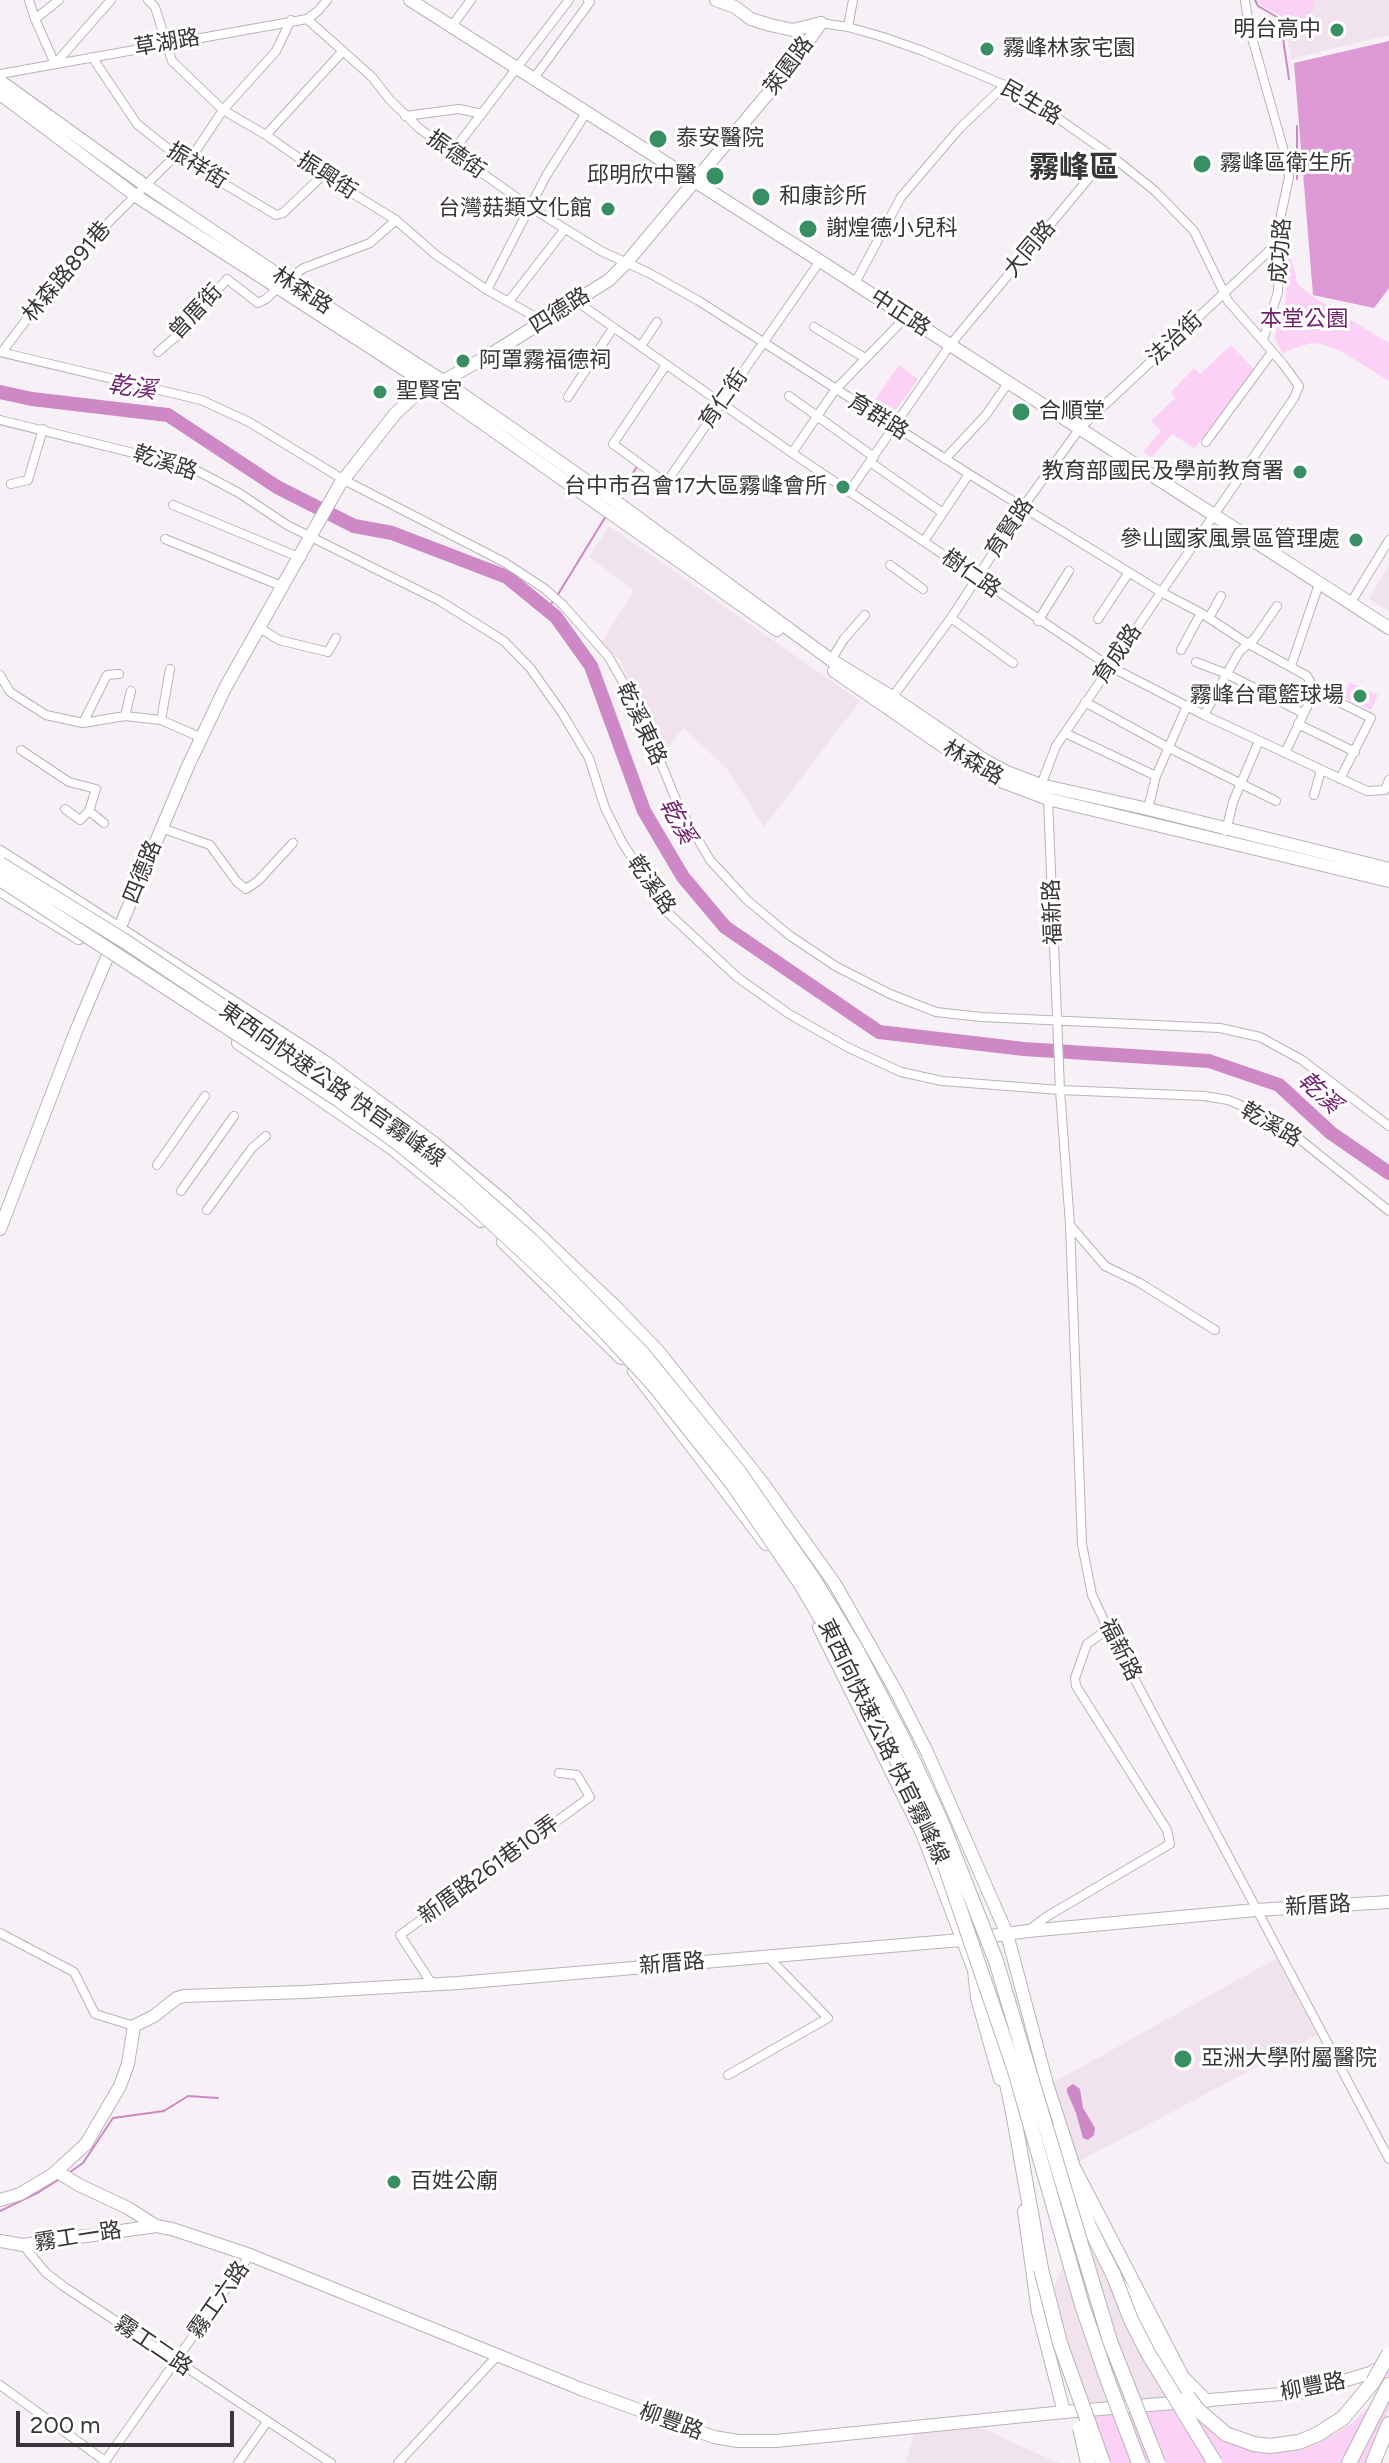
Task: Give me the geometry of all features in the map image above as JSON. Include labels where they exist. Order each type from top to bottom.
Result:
[{"type":"highway","name":"東西向快速公路 快官霧峰線","points":[[0,864],[123,940],[396,1125],[531,1240],[642,1353],[731,1462],[786,1538],[856,1649],[925,1784],[996,1961]]},
{"type":"highway","name":"東西向快速公路 快官霧峰線","points":[[0,879],[292,1068],[398,1143],[482,1212],[560,1286],[633,1362],[732,1483],[822,1617],[863,1692],[924,1817],[945,1866],[981,1969]]},
{"type":"highway","points":[[996,1961],[1017,2017],[1040,2095],[1089,2226],[1114,2276],[1198,2410],[1226,2434],[1254,2444],[1270,2446],[1299,2442],[1330,2427],[1359,2401],[1389,2354]]},
{"type":"highway","points":[[996,1961],[1110,2341],[1158,2463]]},
{"type":"highway","points":[[981,1969],[982,1989],[1000,2050],[1047,2311],[1088,2463]]},
{"type":"highway","points":[[981,1969],[1015,2071],[1072,2274],[1139,2463]]},
{"type":"highway","points":[[1041,2269],[1060,2343],[1103,2463]]},
{"type":"highway","points":[[1114,2276],[1148,2353],[1215,2463]]},
{"type":"highway","points":[[1349,2463],[1389,2385]]},
{"type":"highway","points":[[1339,2463],[1369,2424]]},
{"type":"highway","points":[[1376,2463],[1388,2427]]},
{"type":"street","points":[[29,0],[55,64],[111,0]]},
{"type":"street","points":[[35,19],[59,0]]},
{"type":"street","points":[[307,19],[327,0]]},
{"type":"street","name":"中正路","points":[[410,0],[1389,628]]},
{"type":"street","points":[[451,27],[471,0]]},
{"type":"street","points":[[453,151],[569,0]]},
{"type":"street","name":"民生路","points":[[716,0],[735,7],[751,19],[793,30],[821,23],[848,27],[923,51],[1019,91],[1109,154],[1155,191],[1194,231],[1225,294],[1263,340]]},
{"type":"street","points":[[848,27],[853,0]]},
{"type":"street","name":"成功路","points":[[1245,0],[1249,27],[1289,177],[1281,215],[1278,292],[1263,340]]},
{"type":"street","points":[[534,78],[589,1]]},
{"type":"street","name":"振興街","points":[[155,2],[172,61],[223,110],[396,220],[436,255],[487,290],[543,321]]},
{"type":"street","name":"草湖路","points":[[0,74],[307,19]]},
{"type":"street","name":"振德街","points":[[307,19],[372,77],[420,129],[530,207],[601,251],[627,262]]},
{"type":"street","points":[[189,161],[223,110],[276,51],[291,20]]},
{"type":"street","name":"萊園路","points":[[695,182],[786,72],[821,23]]},
{"type":"street","points":[[266,135],[342,52]]},
{"type":"street","name":"振祥街","points":[[92,57],[137,124],[176,155],[276,215],[283,213],[323,175]]},
{"type":"street","name":"林森路","points":[[0,81],[141,191],[241,263],[282,284],[443,381],[605,501]]},
{"type":"street","points":[[855,283],[901,197],[960,128],[1004,86]]},
{"type":"street","name":"林森路","points":[[0,94],[605,501]]},
{"type":"street","points":[[405,116],[459,109],[482,114]]},
{"type":"street","points":[[487,290],[530,207],[586,113]]},
{"type":"street","name":"大同路","points":[[849,492],[950,345],[1109,154]]},
{"type":"street","name":"林森路891巷","points":[[1,352],[100,231],[176,155]]},
{"type":"street","name":"四德路","points":[[427,384],[443,381],[515,340],[609,280],[695,182]]},
{"type":"street","name":"曾厝街","points":[[158,352],[179,334],[227,279],[258,303],[304,268],[370,243],[396,220]]},
{"type":"street","points":[[509,301],[565,229]]},
{"type":"street","name":"法治街","points":[[1080,428],[1270,250]]},
{"type":"street","name":"育仁街","points":[[666,365],[613,444],[666,483],[820,261]]},
{"type":"street","name":"育群路","points":[[627,262],[699,301],[894,428],[1161,592],[1291,666],[1307,676],[1315,690],[1371,718],[1355,752]]},
{"type":"street","points":[[227,279],[241,263]]},
{"type":"street","name":"樹仁路","points":[[576,301],[792,453],[1109,666],[1204,715],[1367,791],[1385,790],[1389,780]]},
{"type":"street","points":[[792,453],[835,390],[906,317]]},
{"type":"street","points":[[641,346],[657,322]]},
{"type":"street","points":[[814,327],[865,358]]},
{"type":"street","points":[[568,397],[613,328]]},
{"type":"street","points":[[1213,515],[1294,398],[1299,386],[1263,340]]},
{"type":"street","name":"乾溪東路","points":[[1,352],[201,400],[249,422],[342,482],[504,562],[545,589],[608,656],[639,710],[679,807],[710,860],[757,909],[837,967],[890,994],[936,1012],[1058,1023],[1220,1028],[1260,1037],[1302,1060],[1389,1126]]},
{"type":"street","points":[[1206,442],[1272,352]]},
{"type":"street","points":[[945,459],[986,415],[1008,383]]},
{"type":"street","points":[[342,482],[395,414],[427,384]]},
{"type":"street","points":[[789,396],[943,513]]},
{"type":"street","name":"乾溪路","points":[[0,420],[190,467],[239,493],[287,525],[313,533],[440,601],[504,641],[531,669],[562,713],[589,758],[605,808],[622,842],[667,912],[737,977],[789,1014],[849,1048],[901,1072],[942,1081],[1228,1100],[1265,1115],[1297,1137],[1389,1211]]},
{"type":"street","name":"育賢路","points":[[888,702],[951,618],[1023,507],[1080,428]]},
{"type":"street","points":[[11,484],[28,480],[43,429]]},
{"type":"street","points":[[924,541],[969,474]]},
{"type":"street","name":"四德路","points":[[0,1229],[61,1067],[202,738],[225,688],[342,482]]},
{"type":"street","points":[[605,501],[619,511]]},
{"type":"street","points":[[173,505],[301,558]]},
{"type":"street","name":"林森路","points":[[619,511],[831,660],[963,760],[1003,782],[1048,799],[1389,869]]},
{"type":"street","name":"林森路","points":[[619,511],[888,702],[1007,772],[1041,785],[1148,809],[1389,881]]},
{"type":"street","name":"育成路","points":[[1041,785],[1056,746],[1213,515]]},
{"type":"street","points":[[165,539],[284,587]]},
{"type":"street","points":[[1350,604],[1389,540]]},
{"type":"street","points":[[890,565],[923,589]]},
{"type":"street","points":[[1038,621],[1069,571]]},
{"type":"street","points":[[1098,619],[1129,572]]},
{"type":"street","points":[[1291,666],[1319,584]]},
{"type":"street","points":[[1181,650],[1221,596]]},
{"type":"street","points":[[1204,715],[1239,652],[1255,638],[1277,606]]},
{"type":"street","points":[[831,660],[865,615]]},
{"type":"street","points":[[951,618],[1013,663]]},
{"type":"street","points":[[260,628],[279,640],[328,652],[336,638]]},
{"type":"street","points":[[1196,662],[1227,674],[1303,713]]},
{"type":"street","points":[[161,720],[170,669]]},
{"type":"street","points":[[83,723],[107,675],[119,674]]},
{"type":"street","points":[[0,675],[10,692],[46,715],[83,723],[125,716],[161,720],[202,738]]},
{"type":"street","points":[[1285,753],[1315,690]]},
{"type":"street","points":[[125,716],[131,691]]},
{"type":"street","points":[[1085,702],[1276,801]]},
{"type":"street","points":[[1148,809],[1156,776],[1187,706]]},
{"type":"street","points":[[1298,724],[1355,752],[1340,779]]},
{"type":"street","points":[[1065,733],[1156,776]]},
{"type":"street","points":[[1226,834],[1233,802],[1259,741]]},
{"type":"street","points":[[21,750],[69,782],[96,789],[89,811],[80,820],[65,809]]},
{"type":"street","points":[[1314,795],[1321,770]]},
{"type":"street","points":[[1041,785],[1048,799]]},
{"type":"street","name":"福新路","points":[[1048,799],[1060,1087],[1070,1225],[1082,1544],[1092,1595],[1389,2159]]},
{"type":"street","points":[[89,811],[104,823]]},
{"type":"street","points":[[161,828],[210,845],[237,882],[246,889],[258,881],[293,843]]},
{"type":"street","points":[[0,852],[327,1063],[434,1143],[506,1203],[614,1305],[659,1352],[762,1482],[835,1584],[927,1752],[1007,1934],[1047,2084],[1074,2167],[1183,2377],[1207,2401]]},
{"type":"street","points":[[0,890],[108,956],[318,1096],[394,1150],[485,1225],[632,1369],[769,1548],[814,1616],[922,1833],[974,1970],[977,1998],[1009,2111],[1038,2312],[1064,2412]]},
{"type":"street","points":[[157,1165],[205,1096]]},
{"type":"street","points":[[181,1191],[234,1116]]},
{"type":"street","points":[[207,1210],[232,1173],[266,1136]]},
{"type":"street","points":[[1070,1225],[1105,1266],[1140,1283],[1215,1330]]},
{"type":"street","points":[[1028,1931],[1046,1917],[1170,1844],[1167,1830],[1076,1686],[1075,1678],[1087,1644],[1108,1629]]},
{"type":"street","name":"新厝路261巷10弄","points":[[432,1984],[400,1935],[590,1797],[577,1775],[559,1773]]},
{"type":"street","name":"新厝路","points":[[134,2026],[184,1996],[432,1984],[961,1940],[1256,1910],[1389,1902]]},
{"type":"street","points":[[0,1933],[74,1972],[95,2014],[134,2026],[128,2064],[120,2086],[86,2144],[56,2171],[20,2194],[0,2200]]},
{"type":"street","points":[[728,2075],[828,2018],[767,1956]]},
{"type":"street","name":"柳豐路","points":[[56,2171],[156,2226],[250,2255],[581,2389],[714,2437],[738,2441],[776,2441],[1306,2392],[1370,2373],[1389,2362]]},
{"type":"street","name":"霧工一路","points":[[0,2241],[23,2245],[156,2226]]},
{"type":"street","name":"霧工二路","points":[[23,2245],[46,2273],[331,2463]]},
{"type":"street","name":"霧工六路","points":[[104,2462],[250,2255]]},
{"type":"street","points":[[398,2463],[498,2355]]},
{"type":"street","points":[[0,2385],[104,2462]]},
{"type":"street","points":[[238,2463],[267,2422]]},
{"type":"shaded area","name":"明台高中","points":[[1257,0],[1389,0],[1389,35],[1291,59],[1285,25],[1279,15]]},
{"type":"shaded area","points":[[1389,41],[1389,288],[1374,308],[1313,295],[1294,63]]},
{"type":"shaded area","points":[[609,526],[860,701],[764,827],[727,769],[684,728],[662,754],[620,660],[601,643],[634,591],[589,557]]},
{"type":"shaded area","points":[[1389,564],[1389,611],[1369,599]]},
{"type":"shaded area","name":"亞洲大學附屬醫院","points":[[1277,1958],[1317,2035],[1074,2164],[1051,2084]]},
{"type":"shaded area","points":[[1073,2084],[1080,2089],[1083,2108],[1095,2128],[1094,2135],[1088,2140],[1083,2138],[1067,2092]]},
{"type":"shaded area","points":[[1091,2202],[1197,2396],[1084,2406],[1050,2296]]},
{"type":"shaded area","points":[[974,2424],[1059,2463],[906,2463],[915,2430]]},
{"type":"green space","points":[[1258,0],[1313,0],[1313,8],[1308,19],[1284,21]]},
{"type":"green space","name":"本堂公園","points":[[1288,249],[1298,284],[1312,296],[1389,343],[1389,381],[1339,350],[1321,344],[1311,343],[1283,354],[1274,337],[1286,301]]},
{"type":"green space","points":[[1231,345],[1255,370],[1204,437],[1194,448],[1172,434],[1152,457],[1143,452],[1161,431],[1151,421],[1175,398],[1171,392],[1194,368],[1200,374]]},
{"type":"green space","points":[[899,365],[918,379],[894,412],[887,413],[872,404]]},
{"type":"green space","name":"霧峰台電籃球場","points":[[1350,682],[1378,695],[1371,710],[1343,697]]},
{"type":"green space","points":[[1389,2367],[1389,2409],[1366,2463],[1095,2463],[1080,2415],[1190,2406],[1226,2440],[1242,2448],[1257,2452],[1287,2452],[1319,2443],[1351,2424],[1371,2404]]},
{"type":"waterway","points":[[1255,0],[1258,6],[1277,17],[1281,25],[1289,79]]},
{"type":"waterway","points":[[1297,126],[1297,179]]},
{"type":"waterway","name":"乾溪","points":[[0,392],[32,399],[168,415],[277,487],[354,526],[392,533],[507,577],[556,617],[591,666],[644,811],[683,877],[725,927],[879,1032],[1024,1049],[1209,1061],[1279,1085],[1331,1133],[1389,1173]]},
{"type":"waterway","points":[[618,497],[638,465]]},
{"type":"waterway","points":[[557,596],[606,516]]},
{"type":"waterway","points":[[548,610],[553,601]]},
{"type":"waterway","points":[[70,2172],[83,2163],[113,2118],[164,2111],[188,2096],[218,2098]]},
{"type":"waterway","points":[[0,2211],[58,2180]]},
{"type":"place","name":"明台高中","points":[[1337,30]]},
{"type":"place","name":"霧峰林家宅園","points":[[987,49]]},
{"type":"place","name":"泰安醫院","points":[[658,139]]},
{"type":"place","name":"霧峰區衛生所","points":[[1202,164]]},
{"type":"place","name":"邱明欣中醫","points":[[715,176]]},
{"type":"place","name":"和康診所","points":[[761,197]]},
{"type":"place","name":"台灣菇類文化館","points":[[608,209]]},
{"type":"place","name":"謝煌德小兒科","points":[[808,229]]},
{"type":"place","name":"阿罩霧福德祠","points":[[463,361]]},
{"type":"place","name":"聖賢宮","points":[[380,392]]},
{"type":"place","name":"合順堂","points":[[1021,412]]},
{"type":"place","name":"教育部國民及學前教育署","points":[[1300,472]]},
{"type":"place","name":"台中市召會17大區霧峰會所","points":[[843,487]]},
{"type":"place","name":"參山國家風景區管理處","points":[[1356,540]]},
{"type":"place","name":"霧峰台電籃球場","points":[[1360,696]]},
{"type":"place","name":"亞洲大學附屬醫院","points":[[1183,2059]]},
{"type":"place","name":"百姓公廟","points":[[394,2182]]},
{"type":"district","name":"霧峰區","points":[[1074,168]]}]
